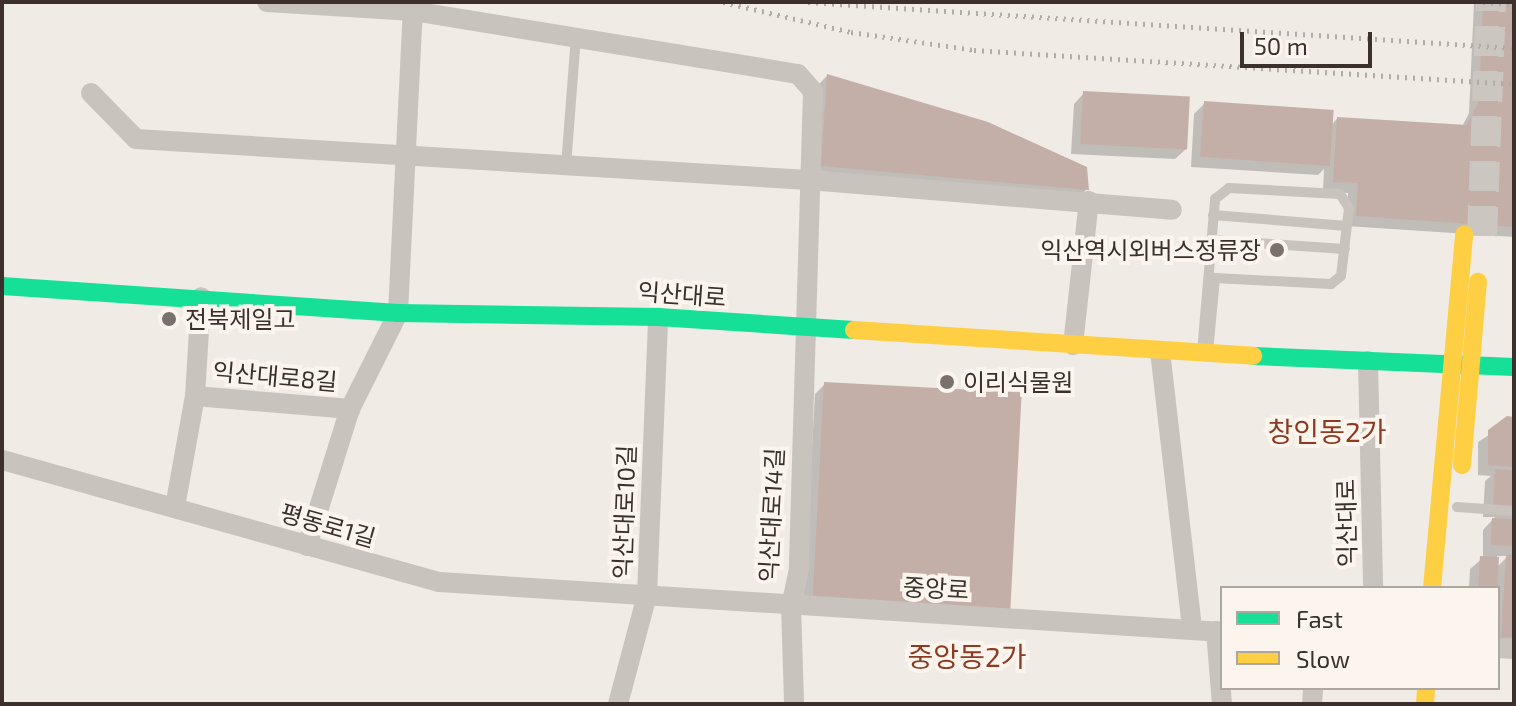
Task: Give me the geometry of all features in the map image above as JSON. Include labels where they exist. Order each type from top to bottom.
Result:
[{"type":"street","name":"익산대로14길","points":[[267,2],[413,11],[576,37],[798,74],[813,91],[803,329],[799,569],[791,606],[794,704]]},
{"type":"street","points":[[398,313],[413,11]]},
{"type":"street","points":[[91,93],[136,139],[809,180],[1172,210]]},
{"type":"street","points":[[1073,345],[1089,201]]},
{"type":"street","points":[[1432,586],[1449,363],[1473,235],[1472,365],[1452,586]]},
{"type":"street","name":"익산대로","points":[[2,286],[201,297],[398,313],[658,317],[1204,354],[1514,367]]},
{"type":"street","points":[[175,507],[195,396],[201,297]]},
{"type":"street","name":"익산대로8길","points":[[307,546],[350,409],[398,313]]},
{"type":"street","name":"익산대로10길","points":[[618,704],[647,595],[658,317]]},
{"type":"street","points":[[1160,351],[1192,629]]},
{"type":"street","name":"익산대로","points":[[1368,361],[1373,586]]},
{"type":"street","name":"익산대로8길","points":[[195,396],[350,409]]},
{"type":"street","name":"평동로1길","points":[[2,460],[439,582],[647,595]]},
{"type":"street","name":"중앙로","points":[[647,595],[1219,632]]},
{"type":"street","points":[[1219,632],[1220,656]]},
{"type":"lane","points":[[566,166],[576,37]]},
{"type":"lane","points":[[1229,188],[1340,194],[1349,208],[1341,276],[1331,284],[1215,278],[1204,354],[1215,199],[1229,188]]},
{"type":"lane","points":[[1213,215],[1347,226]]},
{"type":"lane","points":[[1210,240],[1345,249]]},
{"type":"lane","points":[[1457,507],[1514,511]]},
{"type":"building","points":[[1483,2],[1514,2],[1514,227],[1356,216],[1358,183],[1333,182],[1337,117],[1467,125],[1479,101]]},
{"type":"building","points":[[827,74],[988,122],[1087,167],[1089,190],[821,166]]},
{"type":"building","points":[[1083,91],[1190,97],[1187,150],[1080,144]]},
{"type":"building","points":[[1204,101],[1334,110],[1330,166],[1200,157]]},
{"type":"building","points":[[824,382],[1022,392],[1010,611],[813,601]]},
{"type":"building","points":[[1507,416],[1514,417],[1514,467],[1488,465],[1488,430]]},
{"type":"building","points":[[1495,469],[1514,470],[1512,508],[1493,507]]},
{"type":"building","points":[[1492,518],[1514,519],[1513,546],[1491,545]]},
{"type":"building","points":[[1506,555],[1514,555],[1514,637],[1501,638]]},
{"type":"building","points":[[1480,556],[1499,557],[1497,586],[1478,586]]},
{"type":"tunnel","points":[[1482,236],[1491,2]]},
{"type":"railway","points":[[723,2],[851,32],[974,50],[1514,84]]},
{"type":"railway","points":[[808,2],[1514,48]]},
{"type":"railway","points":[[1483,2],[1514,4]]},
{"type":"traffic: fast","points":[[2,286],[398,313],[658,317],[854,330]]},
{"type":"traffic: fast","points":[[1253,356],[1514,367]]},
{"type":"traffic: slow","points":[[1432,586],[1464,234]]},
{"type":"traffic: slow","points":[[1462,465],[1478,282]]},
{"type":"traffic: slow","points":[[854,330],[1253,356]]},
{"type":"traffic: slow","points":[[1425,704],[1426,690]]},
{"type":"place","name":"익산역시외버스정류장","points":[[1277,250]]},
{"type":"place","name":"전북제일고","points":[[169,319]]},
{"type":"place","name":"이리식물원","points":[[947,382]]},
{"type":"district","name":"창인동2가","points":[[1327,431]]},
{"type":"district","name":"중앙동2가","points":[[967,656]]}]
